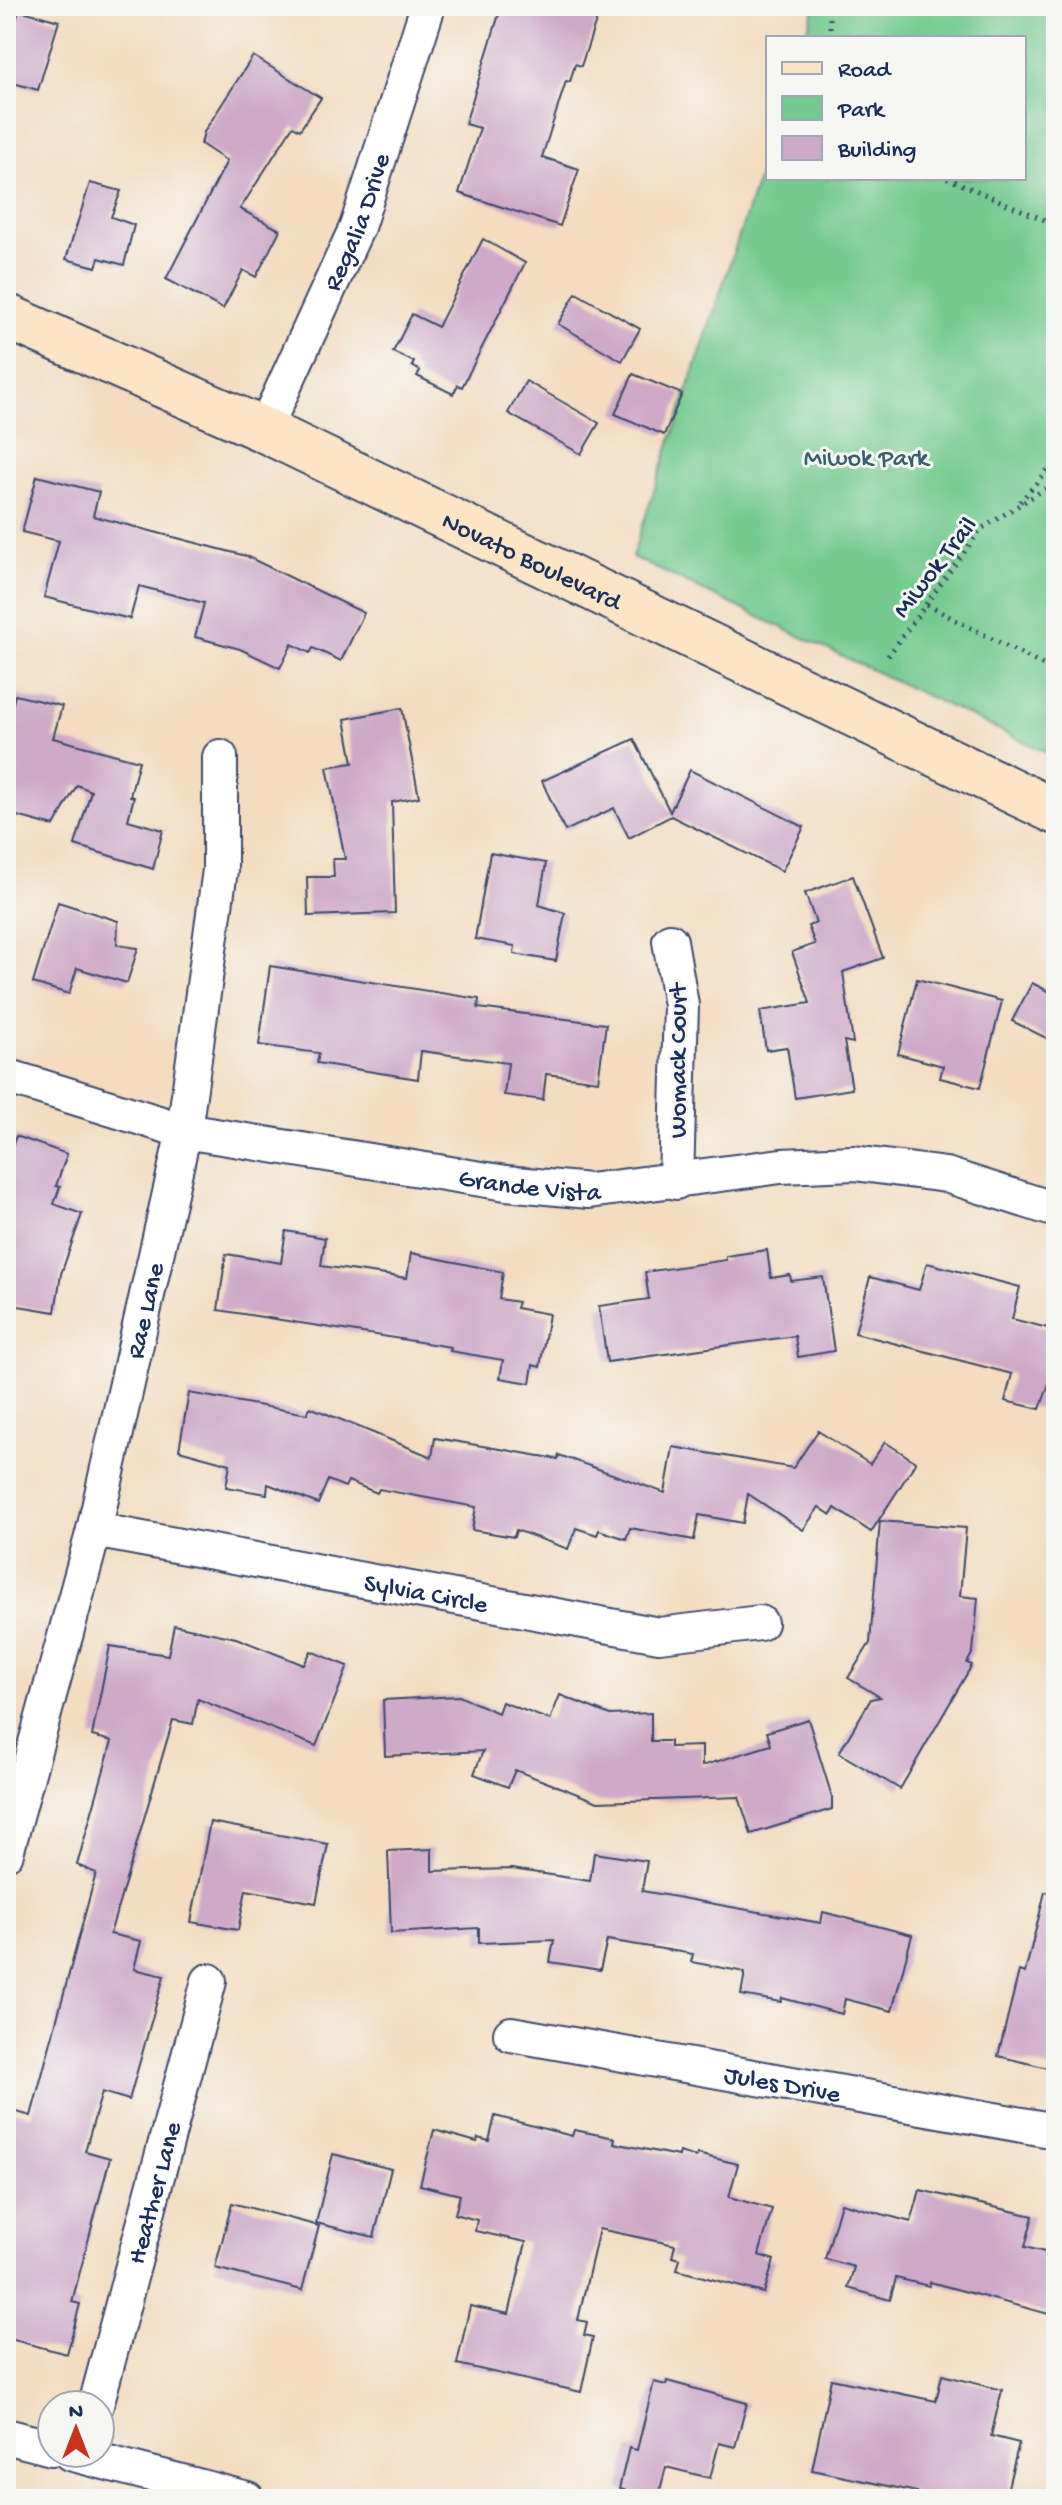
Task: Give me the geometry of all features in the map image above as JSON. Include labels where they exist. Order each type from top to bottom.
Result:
[{"type":"main road","name":"Novato Boulevard","points":[[6,316],[264,430],[1056,812]]},
{"type":"street","name":"Regalia Drive","points":[[264,430],[357,227],[428,6]]},
{"type":"street","name":"Rae Lane","points":[[6,1853],[94,1530],[184,1131],[220,870],[220,757]]},
{"type":"street","name":"Womack Court","points":[[670,941],[681,1005],[676,1182]]},
{"type":"street","name":"Grande Vista","points":[[6,1076],[184,1131],[506,1183],[589,1191],[781,1166],[854,1163],[946,1175],[1056,1210]]},
{"type":"street","name":"Sylvia Circle","points":[[94,1530],[659,1635],[760,1623]]},
{"type":"street","name":"Heather Lane","points":[[100,2389],[209,1981]]},
{"type":"street","name":"Jules Drive","points":[[511,2034],[1056,2131]]},
{"type":"street","points":[[6,2436],[36,2444]]},
{"type":"street","points":[[116,2465],[247,2499]]},
{"type":"path","points":[[830,18],[830,36]]},
{"type":"path","points":[[952,180],[1056,225]]},
{"type":"path","points":[[1056,246],[1056,253]]},
{"type":"path","points":[[1014,508],[1056,460]]},
{"type":"path","name":"Miwok Trail","points":[[888,656],[981,529],[1056,482]]},
{"type":"path","points":[[927,605],[1056,672]]},
{"type":"green space","name":"Miwok Park","points":[[815,6],[1056,6],[1056,757],[632,557],[766,155],[766,180],[1026,180],[1026,36],[806,36]]},
{"type":"building","points":[[514,6],[601,6],[581,66],[575,64],[570,82],[566,81],[542,157],[579,169],[560,226],[459,193],[480,128],[465,124],[500,11],[512,15]]},
{"type":"building","points":[[19,10],[59,21],[38,90],[6,81],[6,55]]},
{"type":"building","points":[[253,56],[321,98],[300,130],[293,126],[240,209],[280,230],[256,277],[243,270],[223,309],[166,279],[227,161],[201,144],[204,132]]},
{"type":"building","points":[[90,183],[121,191],[111,217],[134,225],[124,265],[99,258],[96,267],[66,259]]},
{"type":"building","points":[[483,239],[525,263],[462,387],[458,385],[453,394],[417,376],[420,371],[412,366],[414,362],[393,352],[412,314],[438,327]]},
{"type":"building","points":[[576,293],[640,329],[622,361],[558,324]]},
{"type":"building","points":[[633,374],[682,394],[664,435],[615,414]]},
{"type":"building","points":[[526,381],[599,423],[581,454],[508,413]]},
{"type":"building","points":[[37,476],[99,492],[93,516],[246,556],[364,613],[341,661],[313,648],[310,653],[292,644],[280,668],[240,649],[195,637],[204,603],[139,586],[130,619],[44,597],[59,541],[22,532]]},
{"type":"building","points":[[15,695],[62,706],[53,738],[139,761],[130,796],[134,797],[128,820],[163,830],[153,869],[75,845],[91,791],[77,785],[54,826],[6,813],[6,730]]},
{"type":"building","points":[[402,708],[419,797],[392,802],[395,913],[308,916],[307,877],[334,877],[333,859],[345,859],[327,767],[353,763],[345,719]]},
{"type":"building","points":[[634,739],[670,812],[690,770],[804,827],[782,871],[671,816],[629,838],[614,808],[565,831],[542,781]]},
{"type":"building","points":[[490,853],[546,863],[539,905],[565,913],[556,961],[514,954],[515,946],[475,939]]},
{"type":"building","points":[[853,876],[883,958],[843,972],[853,1043],[844,1041],[852,1089],[795,1098],[787,1047],[766,1050],[760,1011],[810,1003],[792,952],[815,944],[808,926],[816,923],[805,893]]},
{"type":"building","points":[[58,902],[118,921],[117,945],[138,948],[127,983],[77,968],[69,994],[33,983]]},
{"type":"building","points":[[270,966],[479,999],[478,1008],[606,1024],[598,1081],[546,1074],[543,1100],[504,1095],[508,1063],[421,1051],[418,1079],[317,1063],[319,1053],[259,1045]]},
{"type":"building","points":[[917,979],[1002,1001],[980,1088],[940,1078],[943,1066],[898,1054]]},
{"type":"building","points":[[1032,983],[1056,995],[1056,1043],[1012,1021]]},
{"type":"building","points":[[16,1136],[67,1154],[56,1186],[60,1187],[54,1204],[82,1214],[61,1274],[55,1312],[6,1304],[6,1163]]},
{"type":"building","points":[[286,1231],[325,1238],[321,1266],[407,1278],[411,1253],[503,1272],[499,1299],[518,1302],[516,1308],[549,1314],[540,1367],[533,1365],[530,1383],[500,1378],[503,1360],[450,1351],[451,1347],[218,1310],[226,1254],[281,1263]]},
{"type":"building","points":[[767,1250],[771,1278],[790,1275],[791,1281],[823,1277],[834,1351],[798,1357],[795,1336],[607,1362],[599,1306],[649,1299],[645,1272],[726,1260],[726,1256]]},
{"type":"building","points":[[927,1263],[1020,1287],[1012,1319],[1056,1330],[1056,1364],[1040,1409],[1005,1401],[1012,1374],[855,1333],[870,1277],[919,1290]]},
{"type":"building","points":[[189,1393],[307,1414],[310,1407],[432,1457],[435,1438],[558,1459],[559,1455],[665,1493],[673,1447],[793,1468],[818,1431],[870,1464],[885,1442],[916,1462],[871,1532],[835,1508],[831,1515],[819,1507],[803,1530],[748,1494],[743,1523],[699,1515],[694,1540],[630,1528],[626,1539],[599,1530],[597,1535],[576,1528],[568,1549],[516,1530],[514,1537],[472,1530],[476,1507],[379,1489],[377,1493],[348,1481],[345,1487],[328,1480],[318,1504],[268,1484],[267,1494],[226,1487],[230,1464],[179,1450]]},
{"type":"building","points":[[880,1521],[966,1528],[960,1596],[978,1598],[973,1652],[967,1663],[972,1665],[900,1789],[839,1753],[871,1699],[880,1697],[848,1678],[870,1643]]},
{"type":"building","points":[[174,1625],[236,1638],[304,1665],[311,1651],[348,1666],[316,1746],[198,1699],[193,1724],[173,1720],[110,1934],[141,1941],[134,1969],[164,1976],[129,2100],[102,2092],[85,2151],[110,2158],[72,2302],[80,2304],[67,2354],[6,2338],[6,2109],[31,2116],[96,1873],[77,1865],[112,1741],[92,1736],[110,1646],[168,1655]]},
{"type":"building","points":[[560,1695],[610,1715],[651,1713],[651,1741],[670,1741],[670,1747],[702,1746],[702,1766],[771,1745],[767,1732],[808,1719],[832,1797],[832,1809],[751,1834],[739,1797],[598,1802],[515,1770],[508,1787],[474,1774],[483,1751],[385,1756],[383,1700],[459,1696],[498,1713],[502,1702],[550,1720]]},
{"type":"building","points":[[210,1822],[328,1844],[316,1903],[246,1890],[238,1930],[191,1922]]},
{"type":"building","points":[[432,1849],[432,1871],[512,1869],[590,1881],[594,1853],[647,1861],[642,1891],[821,1923],[823,1912],[912,1935],[892,2011],[845,1999],[842,2014],[782,1998],[781,2002],[741,1995],[745,1972],[691,1962],[693,1954],[607,1940],[600,1970],[550,1962],[554,1940],[479,1943],[479,1928],[391,1933],[388,1851]]},
{"type":"building","points":[[1045,1892],[1056,1893],[1056,2070],[998,2056],[1019,1971],[1025,1973]]},
{"type":"building","points":[[495,2116],[572,2136],[574,2130],[615,2138],[614,2143],[678,2156],[679,2152],[696,2157],[697,2154],[738,2164],[729,2197],[772,2209],[759,2255],[774,2260],[764,2293],[677,2270],[680,2259],[672,2257],[675,2245],[599,2229],[578,2320],[587,2322],[584,2335],[593,2337],[581,2392],[457,2364],[470,2306],[509,2314],[526,2242],[475,2231],[477,2220],[455,2214],[460,2195],[420,2185],[434,2130],[477,2142],[478,2138],[489,2141]]},
{"type":"building","points":[[333,2154],[391,2169],[374,2237],[316,2223]]},
{"type":"building","points":[[920,2190],[1033,2216],[1025,2247],[1056,2255],[1056,2316],[930,2282],[929,2286],[896,2278],[890,2300],[848,2288],[854,2267],[825,2259],[841,2203],[911,2222]]},
{"type":"building","points":[[232,2203],[319,2226],[302,2290],[215,2268]]},
{"type":"building","points":[[942,2375],[1002,2390],[991,2436],[1019,2443],[1005,2499],[915,2499],[917,2492],[812,2470],[831,2379],[936,2401]]},
{"type":"building","points":[[667,2381],[747,2403],[735,2447],[719,2443],[710,2478],[666,2467],[658,2498],[619,2489],[629,2448],[637,2450],[654,2382],[666,2385]]}]
